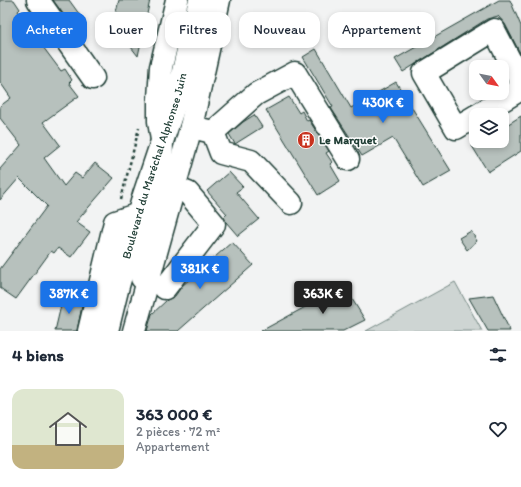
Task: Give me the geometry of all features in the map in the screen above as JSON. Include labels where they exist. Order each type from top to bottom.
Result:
[{"type":"main road","points":[[38,0],[93,78]]},
{"type":"main road","points":[[142,301],[142,263],[161,181],[162,140],[159,121],[159,99],[161,67],[177,0]]},
{"type":"main road","name":"Boulevard du Maréchal Alphonse Juin","points":[[107,331],[118,286],[139,214],[176,97],[200,0]]},
{"type":"main road","name":"Boulevard du Maréchal Alphonse Juin","points":[[134,331],[191,127],[219,0]]},
{"type":"main road","points":[[469,121],[456,128],[424,73],[494,30],[521,82]]},
{"type":"main road","points":[[213,132],[256,94],[295,73],[348,159]]},
{"type":"main road","points":[[490,108],[521,89]]},
{"type":"main road","points":[[191,127],[213,132]]},
{"type":"main road","points":[[213,132],[221,152],[251,161],[291,203]]},
{"type":"main road","points":[[165,288],[214,224],[188,193],[175,188]]},
{"type":"main road","points":[[89,331],[114,222],[139,214]]},
{"type":"path","points":[[114,222],[138,133]]},
{"type":"shaded area","points":[[455,282],[482,331],[366,331]]},
{"type":"building","points":[[0,0],[14,0],[20,9],[19,12],[12,12],[12,48],[44,48],[61,71],[65,69],[72,80],[69,83],[79,96],[43,122],[60,145],[44,158],[64,186],[75,173],[82,178],[95,163],[114,178],[76,222],[90,232],[71,257],[58,248],[54,253],[51,251],[16,299],[0,288],[0,269],[47,206],[19,178],[0,200],[0,169],[21,145],[0,118],[0,106],[11,98],[0,82]]},
{"type":"building","points":[[53,0],[69,0],[78,12],[62,12]]},
{"type":"building","points":[[119,0],[150,0],[147,12],[116,12]]},
{"type":"building","points":[[499,0],[510,0],[521,26],[521,55],[505,24],[498,16],[487,19],[403,72],[395,59],[414,48],[435,48],[435,36]]},
{"type":"building","points":[[132,48],[140,48],[138,56]]},
{"type":"building","points":[[316,49],[351,108],[396,82],[451,171],[423,187],[393,138],[362,156],[331,108],[333,107],[303,57]]},
{"type":"building","name":"Le Marquet","points":[[289,97],[299,113],[302,111],[307,121],[309,120],[329,151],[326,153],[332,162],[330,164],[340,181],[318,195],[266,110]]},
{"type":"building","points":[[254,115],[262,127],[235,144],[229,134]]},
{"type":"building","points":[[521,116],[521,151],[488,172],[473,148],[509,148],[509,124]]},
{"type":"building","points":[[229,172],[243,187],[236,192],[259,219],[238,236],[226,222],[224,217],[227,214],[207,191]]},
{"type":"building","points":[[471,231],[477,241],[467,250],[459,238]]},
{"type":"building","points":[[232,242],[253,265],[178,331],[147,331],[152,314],[167,300],[175,296],[182,286]]},
{"type":"building","points":[[344,286],[365,320],[343,331],[261,331]]},
{"type":"building","points":[[493,295],[510,331],[488,331],[469,298]]},
{"type":"building","points":[[63,297],[83,301],[77,331],[55,331]]},
{"type":"place","name":"Le Marquet","points":[[306,140]]}]
